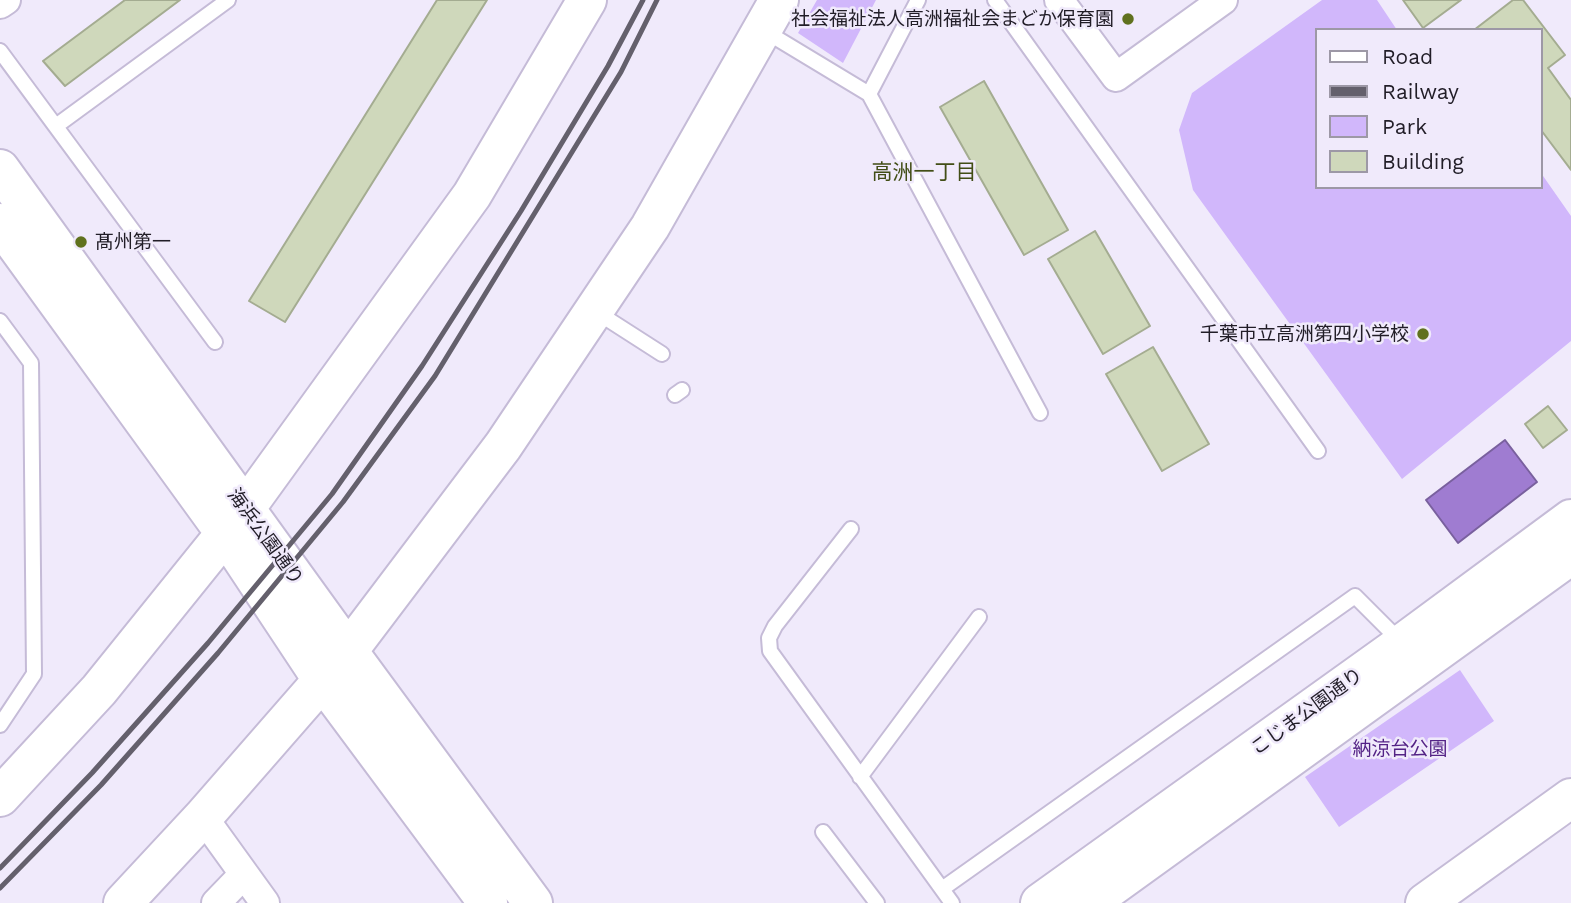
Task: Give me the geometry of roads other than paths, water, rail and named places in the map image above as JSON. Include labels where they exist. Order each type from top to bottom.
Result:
[{"type":"street","points":[[0,4],[6,0]]},
{"type":"street","points":[[0,797],[99,690],[235,521],[472,195],[587,0]]},
{"type":"street","points":[[1059,0],[1116,77],[1223,0]]},
{"type":"street","points":[[124,903],[204,817],[348,651],[503,446],[650,227],[771,15]]},
{"type":"street","name":"海浜公園通り","points":[[0,169],[235,521],[323,681],[488,903]]},
{"type":"street","name":"海浜公園通り","points":[[0,223],[235,521],[348,651],[533,903]]},
{"type":"street","name":"こじま公園通り","points":[[1089,903],[1412,653],[1571,519]]},
{"type":"street","name":"こじま公園通り","points":[[1040,903],[1412,653],[1571,555]]},
{"type":"street","points":[[1425,903],[1571,798]]},
{"type":"street","points":[[204,817],[265,903]]},
{"type":"street","points":[[216,903],[244,874]]},
{"type":"lane","points":[[56,126],[228,0]]},
{"type":"lane","points":[[869,94],[918,0]]},
{"type":"lane","points":[[995,0],[1318,451]]},
{"type":"lane","points":[[771,15],[869,94],[1040,412]]},
{"type":"lane","points":[[0,51],[215,342]]},
{"type":"lane","points":[[593,311],[662,354]]},
{"type":"lane","points":[[0,321],[31,363],[34,660],[34,674],[0,726]]},
{"type":"lane","points":[[851,529],[775,626],[769,638],[770,651],[952,903]]},
{"type":"lane","points":[[942,888],[1355,596],[1412,653]]},
{"type":"lane","points":[[860,777],[979,617]]},
{"type":"lane","points":[[823,832],[877,903]]},
{"type":"railway","points":[[0,868],[92,773],[208,643],[332,494],[422,366],[521,211],[608,66],[643,0]]},
{"type":"railway","points":[[0,888],[101,785],[218,653],[343,502],[435,376],[621,72],[657,0]]},
{"type":"place","name":"社会福祉法人高洲福祉会まどか保育園","points":[[1128,19]]},
{"type":"place","name":"髙州第一","points":[[81,242]]},
{"type":"place","name":"千葉市立高洲第四小学校","points":[[1423,334]]},
{"type":"district","name":"高洲一丁目","points":[[924,173]]},
{"type":"park label","name":"納涼台公園","points":[[1400,749]]}]
